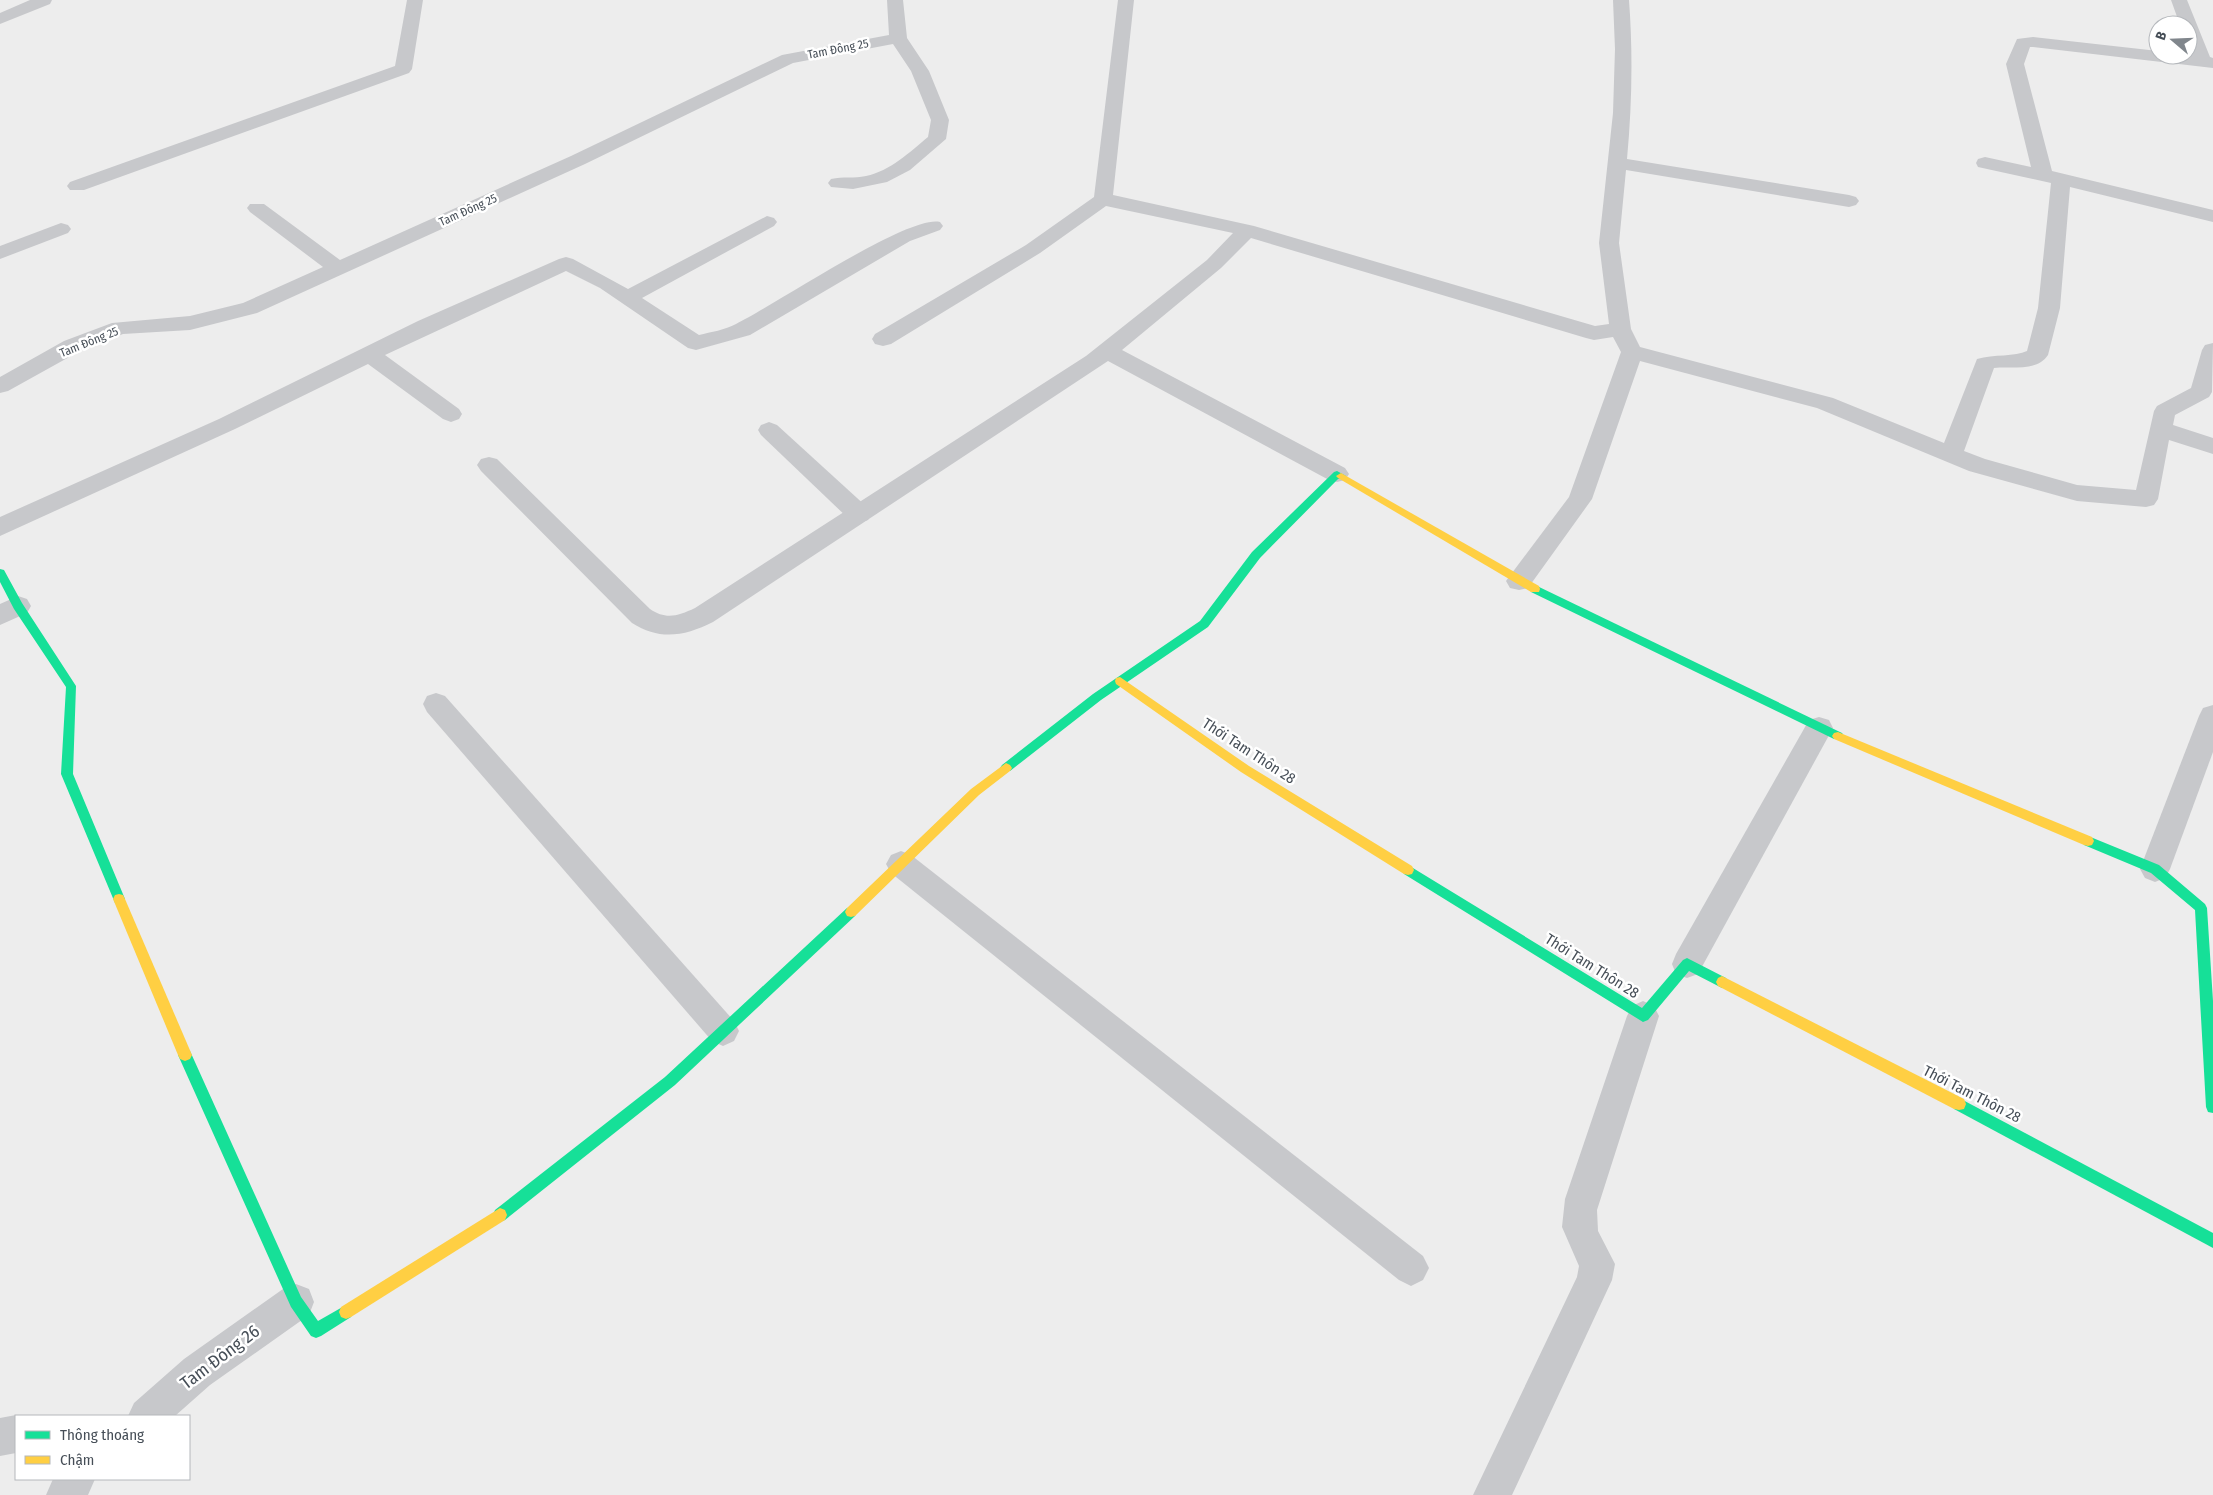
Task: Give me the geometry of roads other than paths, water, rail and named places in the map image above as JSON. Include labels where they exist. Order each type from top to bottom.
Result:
[{"type":"street","points":[[0,19],[44,0]]},
{"type":"street","points":[[77,186],[403,69],[415,0]]},
{"type":"street","points":[[838,183],[856,186],[898,171],[936,139],[940,120],[920,72],[898,38],[895,0]]},
{"type":"street","points":[[1103,199],[1126,0]]},
{"type":"street","points":[[1519,581],[1580,499],[1632,352],[1620,329],[1609,243],[1617,163],[1624,49],[1621,0]]},
{"type":"street","points":[[2179,0],[2208,62]]},
{"type":"street","name":"Tam Đông 25","points":[[0,386],[72,346],[120,328],[190,323],[250,308],[578,160],[788,59],[898,38]]},
{"type":"street","points":[[1951,455],[1985,364],[1995,360],[2026,361],[2037,355],[2049,308],[2052,177],[2014,64],[2023,43],[2033,42],[2208,62]]},
{"type":"street","points":[[1617,163],[1849,201]]},
{"type":"street","points":[[1985,163],[2052,177],[2213,216]]},
{"type":"street","points":[[883,339],[1033,249],[1103,199],[1247,230],[1594,333],[1620,329]]},
{"type":"street","points":[[257,208],[339,269]]},
{"type":"street","points":[[628,297],[766,222]]},
{"type":"street","points":[[0,527],[227,424],[369,354],[566,263],[607,284],[696,343],[742,330],[903,237],[933,226]]},
{"type":"street","points":[[0,253],[61,228]]},
{"type":"street","points":[[489,465],[641,616],[649,622],[668,628],[687,624],[704,615],[859,514],[1107,350],[1214,264],[1247,230]]},
{"type":"street","points":[[1107,350],[1337,474],[1519,581],[1819,728],[2155,868],[2201,908],[2213,1106]]},
{"type":"street","points":[[1632,352],[1825,403],[1977,465],[2077,493],[2146,499],[2165,411],[2201,392],[2213,350]]},
{"type":"street","points":[[369,354],[451,414]]},
{"type":"street","points":[[2160,429],[2213,446]]},
{"type":"street","points":[[769,430],[859,514]]},
{"type":"street","points":[[0,573],[9,611],[71,686],[67,774],[182,1048],[296,1302],[316,1331],[492,1221],[670,1081],[902,864],[975,792],[1097,697],[1204,624],[1256,555],[1337,474]]},
{"type":"street","name":"Thới Tam Thôn 28","points":[[1120,682],[1245,768],[1643,1016],[1687,964],[2029,1140],[2213,1241]]},
{"type":"street","points":[[436,704],[723,1031]]},
{"type":"street","points":[[2155,868],[2213,716]]},
{"type":"street","points":[[1687,964],[1819,728]]},
{"type":"street","points":[[902,864],[1412,1268]]},
{"type":"street","points":[[1492,1495],[1594,1280],[1597,1264],[1583,1239],[1577,1222],[1582,1199],[1643,1016]]},
{"type":"street","name":"Tam Đông 26","points":[[148,1415],[197,1372],[296,1302]]},
{"type":"street","points":[[0,1437],[15,1434]]},
{"type":"street","points":[[65,1495],[75,1480]]}]
